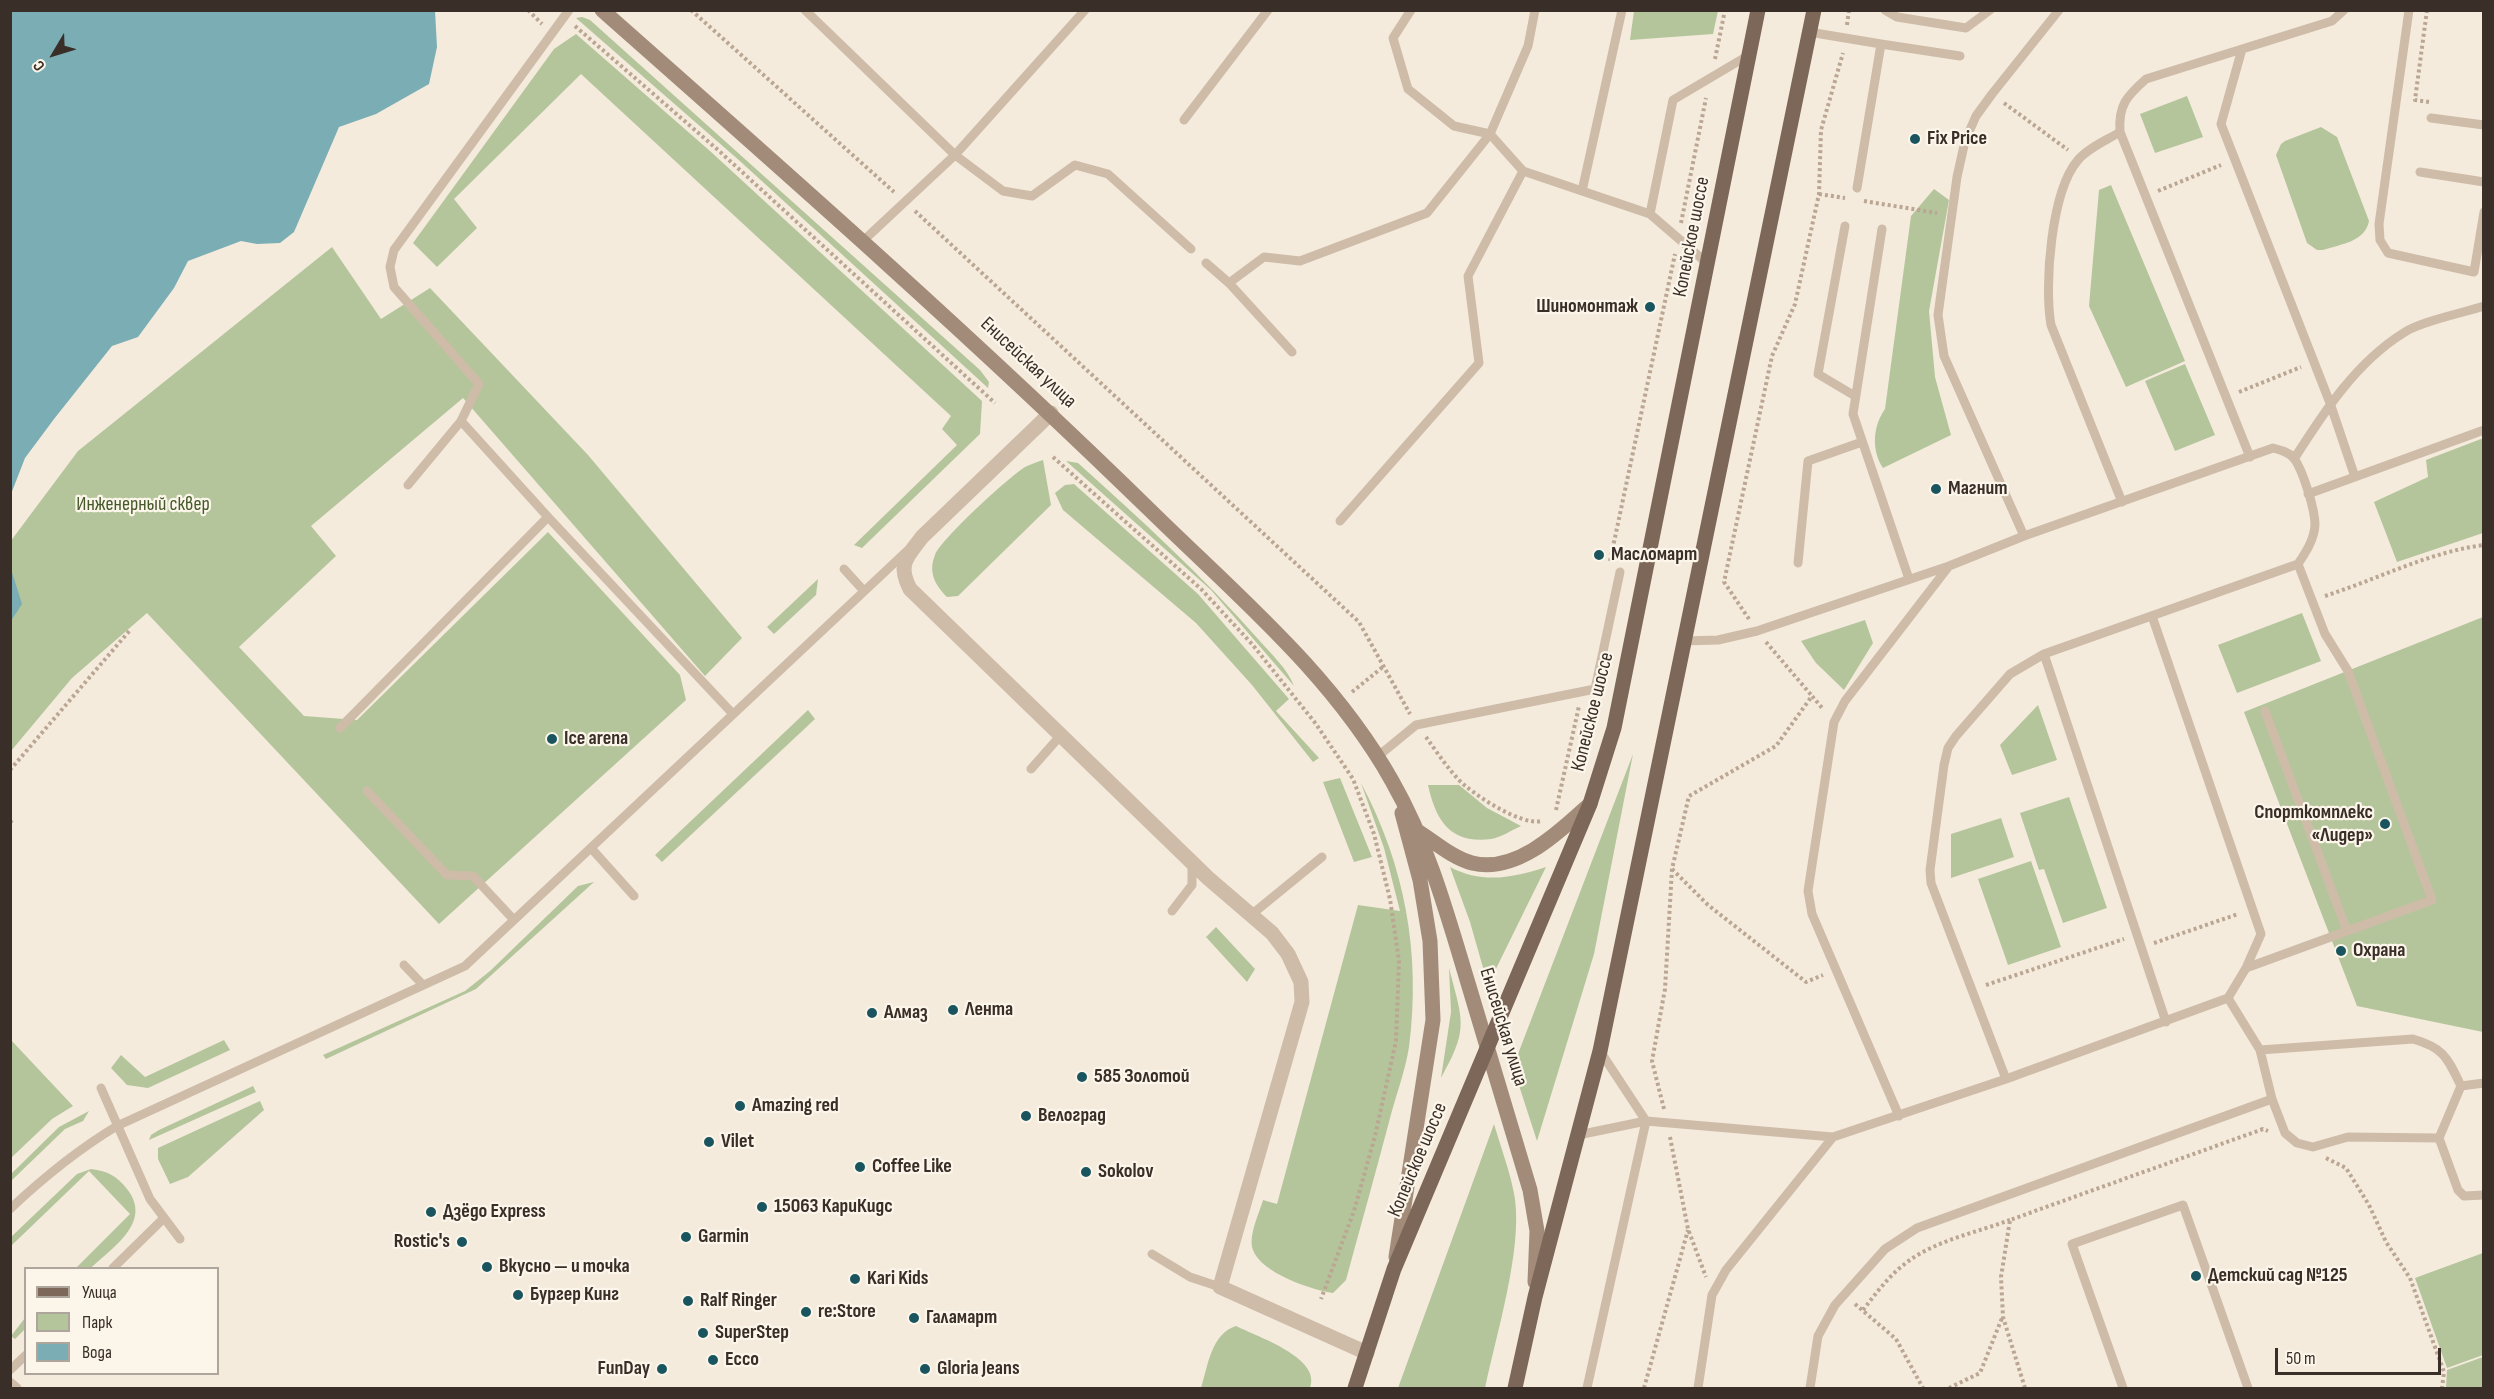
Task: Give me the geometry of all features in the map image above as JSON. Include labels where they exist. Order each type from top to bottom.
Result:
[{"type":"main road","name":"Копейское шоссе","points":[[1354,1389],[1394,1269],[1590,804],[1614,728],[1758,10]]},
{"type":"main road","points":[[1515,1389],[1535,1297],[1600,1051],[1814,10]]},
{"type":"street","name":"Енисейская улица","points":[[602,10],[864,240],[1051,413],[1274,630],[1335,695],[1391,778],[1419,832],[1448,913],[1534,1210],[1538,1231],[1535,1297]]},
{"type":"street","points":[[1051,413],[922,537],[904,561],[903,576],[910,590],[1192,862],[1272,933],[1288,954],[1301,982],[1302,1002],[1220,1287],[1367,1353]]},
{"type":"street","name":"Енисейская улица","points":[[1391,778],[1421,891],[1430,941],[1433,1020],[1394,1269]]},
{"type":"street","points":[[1419,832],[1455,855],[1473,863],[1496,864],[1520,856],[1556,835],[1590,804]]},
{"type":"lane","points":[[408,485],[461,421],[479,384],[394,287],[390,267],[394,250],[569,10]]},
{"type":"lane","points":[[805,10],[955,155],[1003,190],[1032,196],[1076,165],[1108,174],[1191,249]]},
{"type":"lane","points":[[864,240],[955,155],[1085,10]]},
{"type":"lane","points":[[1184,120],[1268,10]]},
{"type":"lane","points":[[1411,10],[1393,38],[1408,89],[1454,126],[1490,134],[1523,171],[1650,214],[1708,264]]},
{"type":"lane","points":[[1229,283],[1264,257],[1300,261],[1427,213],[1490,134],[1528,46],[1535,10]]},
{"type":"lane","points":[[1582,191],[1622,10]]},
{"type":"lane","points":[[1885,10],[1897,17],[1966,28],[1980,15],[1990,10]]},
{"type":"lane","points":[[2024,536],[1944,356],[1939,335],[1938,315],[1951,215],[1965,141],[1976,116],[2059,10]]},
{"type":"lane","points":[[2250,457],[2120,132],[2119,113],[2125,98],[2146,80],[2332,21],[2344,10]]},
{"type":"lane","points":[[2409,10],[2379,224],[2380,240],[2388,253],[2474,272],[2484,212]]},
{"type":"lane","points":[[1809,32],[1960,56]]},
{"type":"lane","points":[[1857,188],[1881,44]]},
{"type":"lane","points":[[2242,49],[2221,124],[2330,403],[2355,477]]},
{"type":"lane","points":[[1650,214],[1673,100],[1749,55]]},
{"type":"lane","points":[[2431,118],[2484,125]]},
{"type":"lane","points":[[2120,132],[2079,158],[2066,178],[2058,202],[2047,300],[2052,325],[2122,502]]},
{"type":"lane","points":[[1340,521],[1479,363],[1468,276],[1523,171]]},
{"type":"lane","points":[[2420,172],[2484,182]]},
{"type":"lane","points":[[1845,226],[1818,375],[1855,396]]},
{"type":"lane","points":[[1882,229],[1853,414],[1909,579]]},
{"type":"lane","points":[[1206,263],[1229,283],[1292,352]]},
{"type":"lane","points":[[2294,459],[2330,403],[2359,370],[2406,331],[2484,306]]},
{"type":"lane","points":[[461,421],[733,714]]},
{"type":"lane","points":[[2308,494],[2484,429]]},
{"type":"lane","points":[[1798,563],[1808,461],[1862,442]]},
{"type":"lane","points":[[1683,641],[1718,640],[1757,631],[1948,566],[2024,536],[2273,448],[2285,451],[2294,459],[2308,494],[2315,526],[2312,540],[2298,564],[2044,654],[2010,674],[1948,748],[1930,870],[1931,883],[2006,1079]]},
{"type":"lane","points":[[340,728],[548,517]]},
{"type":"lane","points":[[10,1209],[74,1153],[117,1126],[465,966],[922,537]]},
{"type":"lane","points":[[2246,968],[2432,900],[2348,671],[2325,634],[2298,564]]},
{"type":"lane","points":[[1899,1116],[1835,971],[1812,914],[1808,891],[1834,722],[1845,701],[1948,566]]},
{"type":"lane","points":[[844,569],[864,591]]},
{"type":"lane","points":[[1377,757],[1416,725],[1595,689],[1620,572]]},
{"type":"lane","points":[[1578,1135],[1646,1121],[1833,1137],[2006,1079],[2228,998],[2246,968],[2261,934],[2152,616]]},
{"type":"lane","points":[[2044,654],[2166,1022]]},
{"type":"lane","points":[[2265,711],[2347,931]]},
{"type":"lane","points":[[1031,769],[1061,735]]},
{"type":"lane","points":[[368,791],[447,875],[473,876],[513,920]]},
{"type":"lane","points":[[591,848],[634,896]]},
{"type":"lane","points":[[1251,915],[1322,857]]},
{"type":"lane","points":[[1172,910],[1192,885],[1192,862]]},
{"type":"lane","points":[[404,965],[423,986]]},
{"type":"lane","points":[[2228,998],[2260,1050],[2272,1099],[2285,1132],[2297,1143],[2313,1147],[2348,1137],[2439,1138]]},
{"type":"lane","points":[[2260,1050],[2413,1039],[2435,1045],[2448,1058],[2461,1086],[2439,1138],[2458,1190],[2464,1196],[2484,1195]]},
{"type":"lane","points":[[1587,1389],[1646,1121],[1600,1051]]},
{"type":"lane","points":[[2461,1086],[2484,1083]]},
{"type":"lane","points":[[101,1088],[150,1199],[180,1239]]},
{"type":"lane","points":[[1810,1389],[1818,1336],[1835,1305],[1885,1249],[1917,1228],[2272,1099]]},
{"type":"lane","points":[[1698,1389],[1712,1295],[1726,1270],[1833,1137]]},
{"type":"lane","points":[[2123,1389],[2072,1244],[2183,1206],[2248,1389]]},
{"type":"lane","points":[[115,1267],[164,1218]]},
{"type":"lane","points":[[1152,1254],[1190,1277],[1220,1287]]},
{"type":"lane","points":[[10,1370],[24,1357]]},
{"type":"lane","points":[[10,1382],[16,1389]]},
{"type":"path","points":[[528,10],[552,33],[575,26],[718,150],[995,403]]},
{"type":"path","points":[[691,10],[904,202],[1359,622],[1416,725],[1459,780],[1500,809],[1532,824],[1546,819]]},
{"type":"path","points":[[1609,565],[1725,10]]},
{"type":"path","points":[[1834,722],[1757,631],[1724,582],[1772,356],[1795,304],[1819,194],[1821,130],[1846,38],[1849,10]]},
{"type":"path","points":[[2427,10],[2415,100],[2438,104]]},
{"type":"path","points":[[1992,94],[2079,158]]},
{"type":"path","points":[[2146,195],[2234,160]]},
{"type":"path","points":[[1819,194],[1951,215]]},
{"type":"path","points":[[2226,398],[2313,362]]},
{"type":"path","points":[[1053,457],[1201,589],[1251,644],[1316,724],[1353,779],[1374,834],[1390,899],[1399,961],[1396,1041],[1375,1136],[1354,1211],[1322,1299]]},
{"type":"path","points":[[2312,600],[2374,580],[2456,549],[2484,545]]},
{"type":"path","points":[[10,770],[131,628]]},
{"type":"path","points":[[1551,814],[1556,809],[1582,692]]},
{"type":"path","points":[[1712,1295],[1688,1229],[1668,1123],[1652,1061],[1665,989],[1672,869],[1689,796],[1776,746],[1812,696]]},
{"type":"path","points":[[1672,869],[1708,905],[1806,982],[1835,971]]},
{"type":"path","points":[[2141,948],[2253,909]]},
{"type":"path","points":[[1972,990],[2137,935]]},
{"type":"path","points":[[1863,1311],[1886,1281],[1911,1259],[1930,1249],[2010,1220]]},
{"type":"path","points":[[1644,1389],[1688,1229]]},
{"type":"path","points":[[1844,1295],[1896,1339],[1923,1389]]},
{"type":"path","points":[[1949,1389],[1980,1373],[2003,1317]]},
{"type":"green space","points":[[1634,10],[1718,11],[1713,34],[1630,40]]},
{"type":"green space","points":[[582,17],[590,20],[980,370],[989,382],[988,388],[741,162],[576,18]]},
{"type":"green space","points":[[576,34],[710,151],[982,401],[980,434],[862,548],[854,545],[957,445],[942,429],[951,416],[581,74],[454,199],[477,228],[437,267],[413,243],[554,49]]},
{"type":"green space","points":[[2187,96],[2203,137],[2155,153],[2140,114]]},
{"type":"green space","points":[[2321,127],[2337,137],[2369,221],[2363,234],[2357,238],[2337,246],[2317,250],[2307,243],[2276,155],[2285,141]]},
{"type":"green space","points":[[2111,185],[2185,361],[2126,387],[2089,306],[2099,190]]},
{"type":"green space","points":[[1934,189],[1949,200],[1929,311],[1935,377],[1951,435],[1883,468],[1877,454],[1875,438],[1878,423],[1885,409],[1911,216]]},
{"type":"green space","name":"Инженерный сквер","points":[[332,247],[381,319],[430,288],[588,455],[742,638],[705,676],[463,398],[311,526],[336,556],[239,647],[304,716],[357,720],[548,532],[680,675],[686,700],[439,924],[147,613],[72,678],[11,751],[10,542],[78,451]]},
{"type":"green space","points":[[2185,364],[2215,435],[2175,451],[2145,381]]},
{"type":"green space","points":[[2481,439],[2484,440],[2483,533],[2397,562],[2374,502],[2428,477],[2426,460]]},
{"type":"green space","points":[[1043,460],[1051,505],[958,596],[947,597],[936,583],[932,567],[940,547],[976,509],[1005,483],[1025,467]]},
{"type":"green space","points":[[1066,461],[1078,463],[1193,570],[1278,661],[1288,673],[1294,686],[1211,590]]},
{"type":"green space","points":[[1074,484],[1198,594],[1289,699],[1276,711],[1319,758],[1313,762],[1252,685],[1196,623],[1063,510],[1055,493],[1065,485]]},
{"type":"green space","points":[[818,579],[816,595],[774,634],[767,627]]},
{"type":"green space","points":[[2302,613],[2321,661],[2237,693],[2218,645]]},
{"type":"green space","name":"Спорткомплекс «Лидер»","points":[[2483,617],[2483,1032],[2357,1006],[2244,712]]},
{"type":"green space","points":[[1865,620],[1873,643],[1844,690],[1816,663],[1801,641]]},
{"type":"green space","points":[[2038,705],[2057,760],[2012,775],[2000,745]]},
{"type":"green space","points":[[808,710],[815,719],[662,862],[655,855]]},
{"type":"green space","points":[[1633,754],[1594,954],[1537,1141],[1513,1067]]},
{"type":"green space","points":[[1340,778],[1372,857],[1354,862],[1323,782]]},
{"type":"green space","points":[[1361,783],[1389,846],[1399,878],[1411,944],[1412,1012],[1405,1066],[1346,1280],[1333,1293],[1301,1284],[1276,1273],[1258,1258],[1253,1250],[1252,1238],[1263,1200],[1277,1204],[1358,905],[1400,911],[1384,848]]},
{"type":"green space","points":[[1428,785],[1459,785],[1487,808],[1521,826],[1491,839],[1477,840],[1455,834],[1447,827],[1435,809]]},
{"type":"green space","points":[[2069,797],[2107,908],[2063,923],[2044,869],[2039,870],[2020,813]]},
{"type":"green space","points":[[2001,818],[2014,857],[1951,878],[1951,834]]},
{"type":"green space","points":[[2031,861],[2061,947],[2008,965],[1978,879]]},
{"type":"green space","points":[[1450,867],[1474,876],[1498,878],[1546,867],[1488,985],[1470,922]]},
{"type":"green space","points":[[594,882],[476,989],[326,1059],[323,1055],[465,991],[490,971],[578,886]]},
{"type":"green space","points":[[1216,927],[1255,969],[1247,982],[1206,937]]},
{"type":"green space","points":[[1449,968],[1458,1001],[1461,1025],[1456,1047],[1441,1078],[1451,1012]]},
{"type":"green space","points":[[11,1040],[73,1106],[52,1119],[11,1158]]},
{"type":"green space","points":[[224,1040],[230,1050],[148,1088],[127,1085],[111,1068],[121,1055],[145,1077]]},
{"type":"green space","points":[[253,1086],[256,1092],[149,1140],[151,1135],[159,1130]]},
{"type":"green space","points":[[260,1101],[264,1110],[188,1177],[170,1184],[158,1159],[158,1148]]},
{"type":"green space","points":[[89,1111],[83,1121],[65,1129],[11,1181],[11,1174],[59,1127]]},
{"type":"green space","points":[[1494,1124],[1513,1190],[1516,1220],[1511,1268],[1485,1388],[1398,1388]]},
{"type":"green space","points":[[91,1169],[102,1171],[116,1177],[127,1189],[134,1201],[135,1212],[133,1223],[119,1242],[92,1267],[77,1267],[130,1214],[89,1171],[11,1246],[11,1237],[77,1174]]},
{"type":"green space","points":[[2483,1253],[2483,1355],[2447,1368],[2415,1278]]},
{"type":"green space","points":[[24,1319],[24,1330],[15,1339],[11,1336]]},
{"type":"green space","points":[[1236,1326],[1298,1358],[1307,1367],[1311,1377],[1310,1388],[1201,1388],[1216,1343],[1228,1330]]},
{"type":"green space","points":[[2483,1357],[2483,1388],[2446,1388],[2447,1370]]},
{"type":"water","points":[[11,10],[435,11],[437,47],[429,84],[376,114],[339,127],[294,232],[280,243],[257,244],[241,241],[188,261],[174,288],[138,337],[112,346],[54,419],[25,458],[11,494]]},
{"type":"water","points":[[10,566],[22,604],[11,621],[10,621]]},
{"type":"place","name":"Fix Price","points":[[1915,139]]},
{"type":"place","name":"Шиномонтаж","points":[[1650,307]]},
{"type":"place","name":"Магнит","points":[[1936,489]]},
{"type":"place","name":"Масломарт","points":[[1599,555]]},
{"type":"place","name":"Ice arena","points":[[552,739]]},
{"type":"place","name":"Спорткомплекс «Лидер»","points":[[2385,824]]},
{"type":"place","name":"Охрана","points":[[2341,951]]},
{"type":"place","name":"Лента","points":[[953,1010]]},
{"type":"place","name":"Алмаз","points":[[872,1013]]},
{"type":"place","name":"585 Золотой","points":[[1082,1077]]},
{"type":"place","name":"Amazing red","points":[[740,1106]]},
{"type":"place","name":"Велоград","points":[[1026,1116]]},
{"type":"place","name":"Vilet","points":[[709,1142]]},
{"type":"place","name":"Coffee Like","points":[[860,1167]]},
{"type":"place","name":"Sokolov","points":[[1086,1172]]},
{"type":"place","name":"15063 КариКидс","points":[[762,1207]]},
{"type":"place","name":"Дзёдо Express","points":[[431,1212]]},
{"type":"place","name":"Garmin","points":[[686,1237]]},
{"type":"place","name":"Rostic's","points":[[462,1242]]},
{"type":"place","name":"Вкусно — и точка","points":[[487,1267]]},
{"type":"place","name":"Детский сад №125","points":[[2196,1276]]},
{"type":"place","name":"Kari Kids","points":[[855,1279]]},
{"type":"place","name":"Бургер Кинг","points":[[518,1295]]},
{"type":"place","name":"Ralf Ringer","points":[[688,1301]]},
{"type":"place","name":"re:Store","points":[[806,1312]]},
{"type":"place","name":"Галамарт","points":[[914,1318]]},
{"type":"place","name":"SuperStep","points":[[703,1333]]},
{"type":"place","name":"Ecco","points":[[713,1360]]},
{"type":"place","name":"FunDay","points":[[662,1369]]},
{"type":"place","name":"Gloria Jeans","points":[[925,1369]]}]
